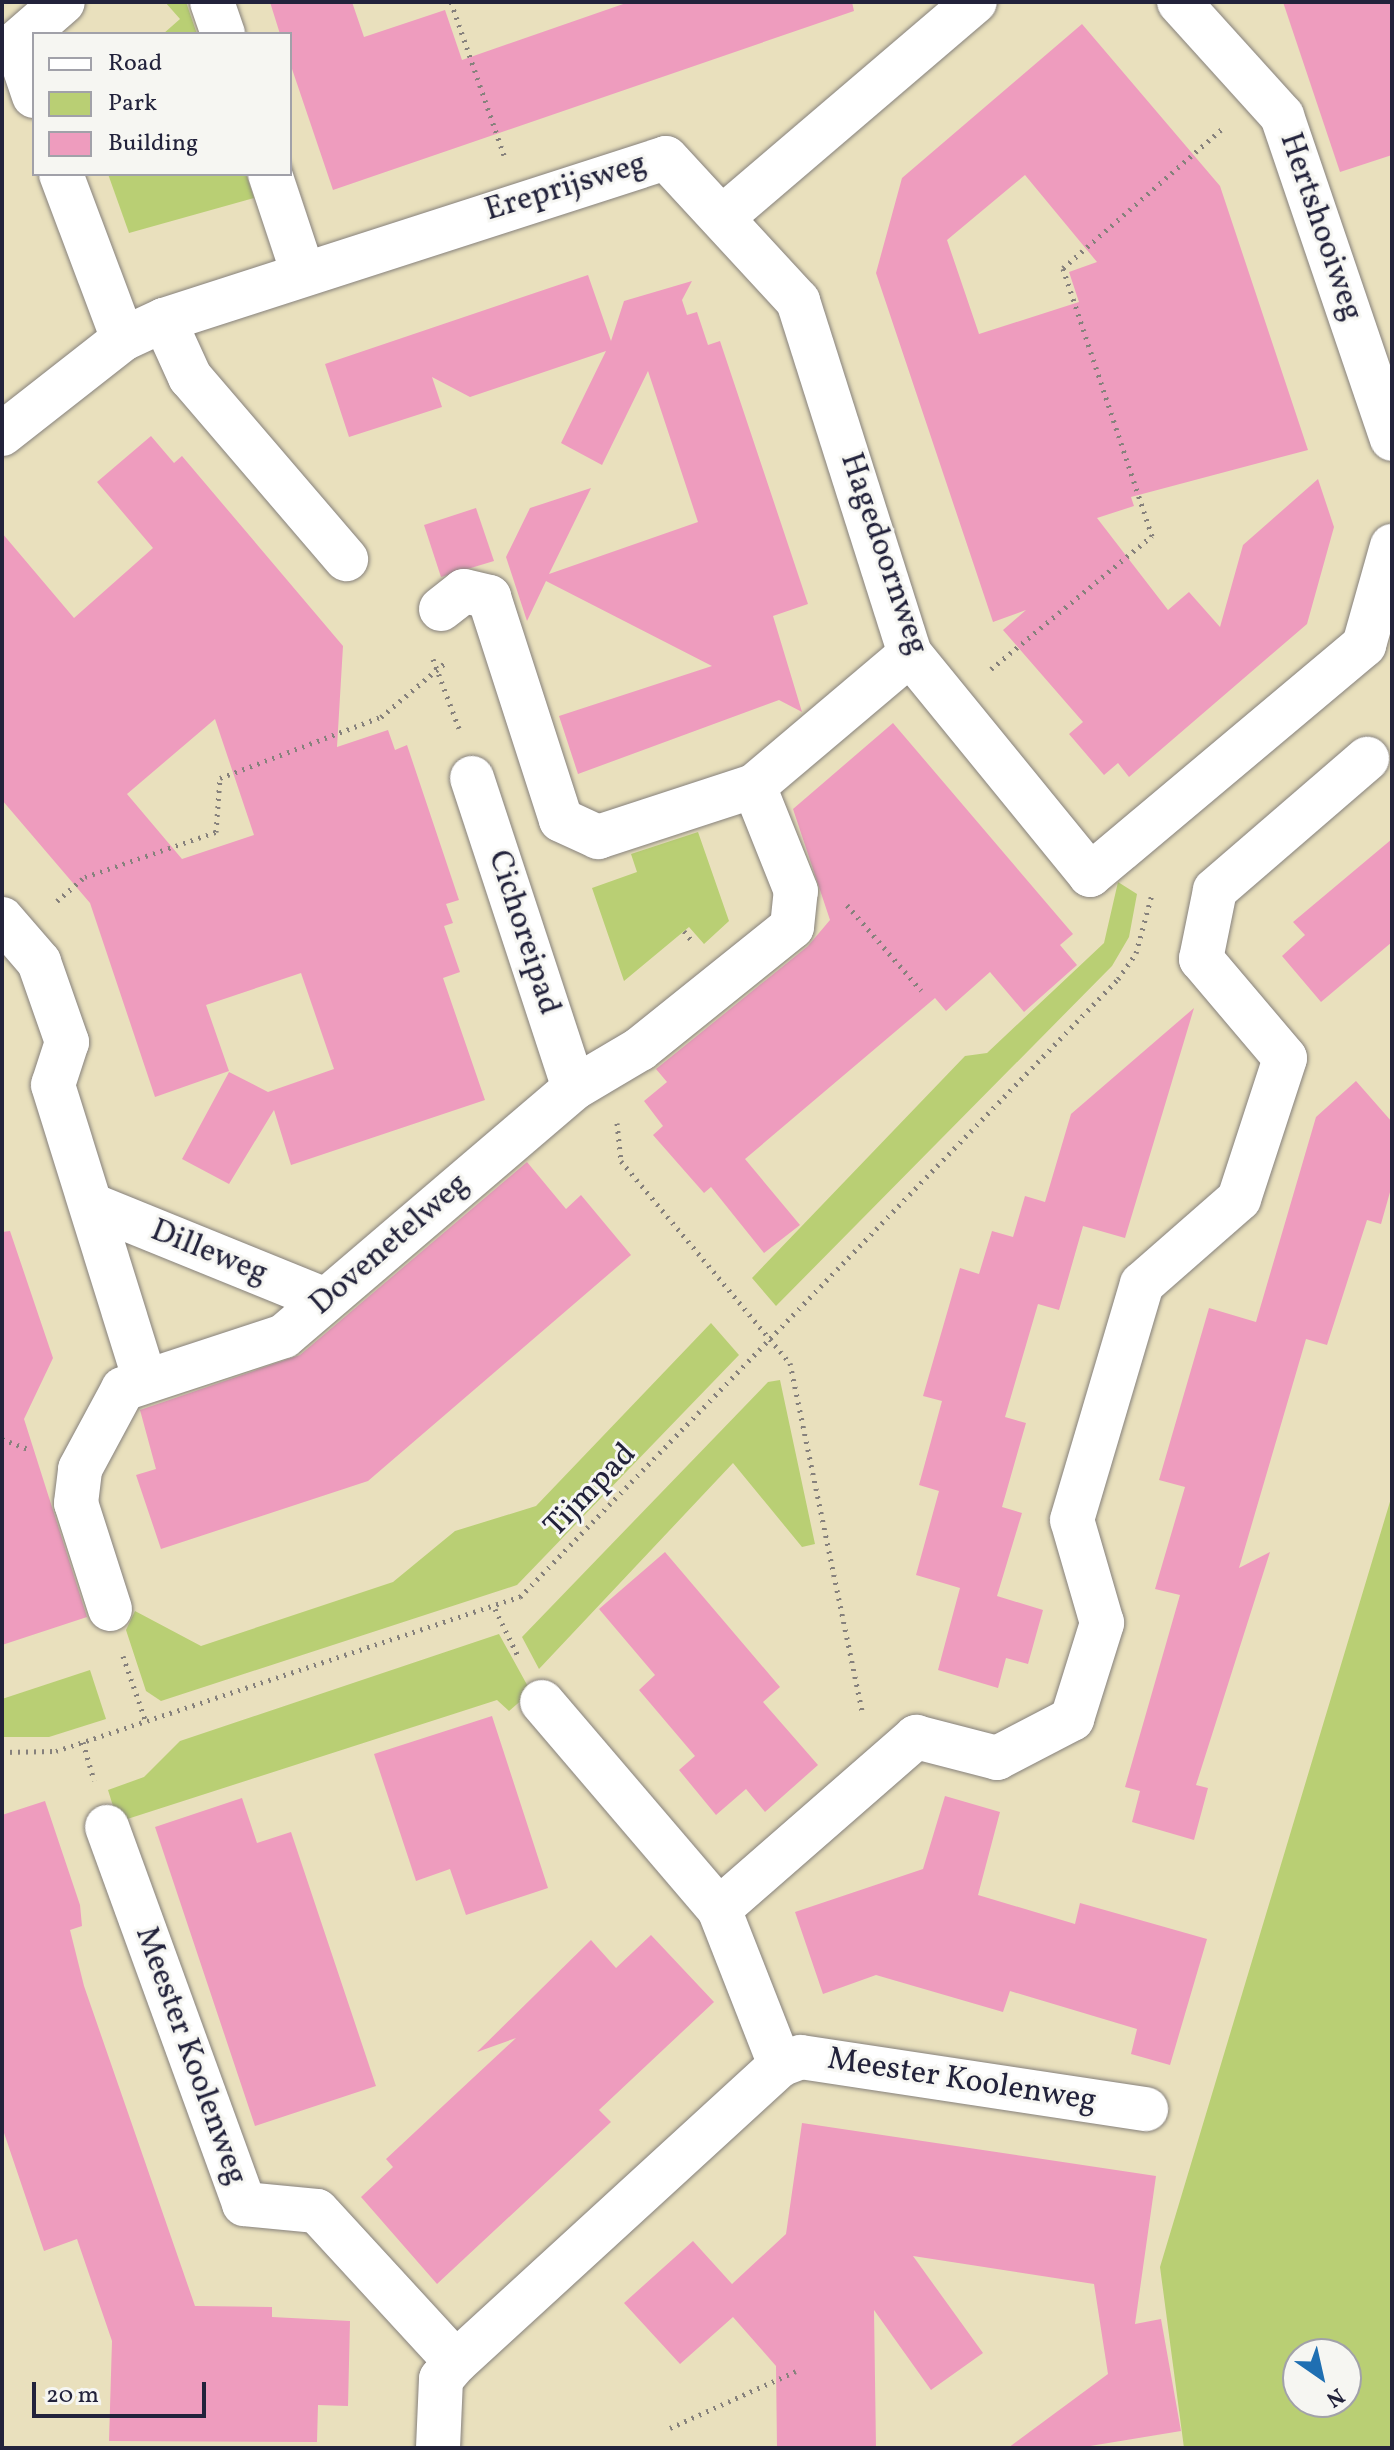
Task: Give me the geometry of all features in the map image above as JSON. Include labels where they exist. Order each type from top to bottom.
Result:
[{"type":"street","points":[[32,92],[9,46],[63,2]]},
{"type":"street","points":[[212,2],[222,32]]},
{"type":"street","points":[[724,216],[975,2]]},
{"type":"street","name":"Hertshooiweg","points":[[1179,2],[1282,116],[1392,439]]},
{"type":"street","name":"Ereprijsweg","points":[[2,434],[123,339],[164,320],[519,202],[666,158],[724,216]]},
{"type":"street","points":[[62,176],[123,339]]},
{"type":"street","points":[[271,176],[303,273]]},
{"type":"street","name":"Hagedoornweg","points":[[724,216],[798,301],[910,654],[1090,875],[1364,645],[1392,546]]},
{"type":"street","points":[[164,320],[190,377],[346,559]]},
{"type":"street","points":[[441,609],[464,591],[489,597],[561,820],[598,837],[754,786],[910,654]]},
{"type":"street","points":[[719,1909],[916,1737],[997,1758],[1072,1719],[1102,1623],[1072,1520],[1142,1284],[1239,1199],[1285,1058],[1201,959],[1215,890],[1367,759]]},
{"type":"street","name":"Cichoreipad","points":[[472,778],[574,1088]]},
{"type":"street","points":[[754,786],[796,891]]},
{"type":"street","name":"Dovenetelweg","points":[[110,1609],[76,1503],[80,1469],[123,1389],[284,1336],[574,1088],[640,1049],[770,947],[795,919],[796,891]]},
{"type":"street","name":"Dilleweg","points":[[9,927],[39,962],[67,1042],[53,1085],[94,1206],[145,1381]]},
{"type":"street","name":"Dilleweg","points":[[94,1206],[325,1300]]},
{"type":"street","name":"Meester Koolenweg","points":[[542,1702],[719,1909],[780,2065]]},
{"type":"street","name":"Meester Koolenweg","points":[[107,1827],[244,2204],[317,2211],[456,2362]]},
{"type":"street","name":"Meester Koolenweg","points":[[438,2448],[441,2379],[456,2362],[780,2065],[801,2057],[1146,2109]]},
{"type":"path","points":[[451,2],[519,202]]},
{"type":"path","points":[[951,703],[1152,536],[1063,268],[1262,95]]},
{"type":"path","points":[[9,927],[85,877],[216,832],[220,778],[381,717],[457,653]]},
{"type":"path","points":[[796,891],[848,905],[921,990]]},
{"type":"path","name":"Tijmpad","points":[[2,1752],[56,1751],[520,1597],[1072,1025]]},
{"type":"path","points":[[110,1609],[146,1722]]},
{"type":"path","points":[[670,2428],[796,2371]]},
{"type":"green space","points":[[165,2],[186,2],[196,32],[165,32],[180,19]]},
{"type":"green space","points":[[109,176],[247,176],[254,198],[129,233]]},
{"type":"green space","points":[[698,832],[729,921],[704,944],[689,927],[624,981],[592,888],[637,872],[631,854]]},
{"type":"green space","points":[[1118,882],[1137,894],[1129,937],[1112,966],[776,1306],[752,1278],[965,1056],[987,1053],[1104,943]]},
{"type":"green space","points":[[711,1323],[739,1355],[517,1585],[161,1701],[146,1691],[126,1630],[135,1611],[201,1646],[393,1582],[455,1531],[536,1506]]},
{"type":"green space","points":[[780,1380],[815,1544],[802,1547],[733,1463],[539,1669],[522,1637],[768,1382]]},
{"type":"green space","points":[[1392,1495],[1392,2448],[1184,2448],[1160,2267]]},
{"type":"green space","points":[[499,1634],[531,1692],[509,1711],[497,1700],[118,1822],[108,1790],[144,1777],[180,1741]]},
{"type":"green space","points":[[90,1670],[106,1719],[49,1737],[2,1737],[2,1699]]},
{"type":"building","points":[[270,2],[352,2],[364,37],[445,10],[462,60],[629,2],[852,2],[854,11],[333,190],[292,69],[292,32],[279,32]]},
{"type":"building","points":[[1283,2],[1392,2],[1392,155],[1340,172]]},
{"type":"building","points":[[1082,24],[1220,186],[1308,450],[1131,497],[1134,506],[1097,518],[1168,610],[1189,592],[1220,627],[1243,545],[1318,479],[1334,527],[1307,624],[1129,777],[1118,763],[1104,775],[1069,734],[1083,722],[1003,630],[1026,610],[993,622],[876,273],[902,178]],"holes":[[[1025,175],[1097,262],[1069,272],[1079,302],[979,334],[947,240]]]},
{"type":"building","points":[[588,275],[611,341],[624,301],[692,281],[682,300],[687,315],[697,312],[708,345],[720,341],[808,604],[773,616],[802,712],[779,700],[578,774],[559,716],[712,666],[546,581],[527,621],[506,557],[530,508],[591,488],[549,574],[698,522],[648,371],[602,465],[561,443],[606,351],[470,397],[432,377],[442,407],[349,437],[325,364]]},
{"type":"building","points":[[151,436],[174,463],[182,456],[343,646],[337,747],[388,730],[395,750],[407,745],[459,900],[446,904],[453,923],[444,926],[460,972],[443,978],[485,1100],[291,1165],[274,1110],[229,1184],[182,1159],[229,1072],[268,1092],[334,1069],[301,973],[206,1005],[229,1071],[155,1097],[90,903],[2,800],[2,533],[74,618],[153,548],[97,482]],"holes":[[[215,719],[254,835],[182,859],[127,794]]]},
{"type":"building","points":[[476,508],[494,561],[441,577],[424,525]]},
{"type":"building","points":[[893,723],[1073,934],[1060,945],[1077,965],[1024,1012],[990,972],[946,1011],[935,998],[745,1159],[800,1225],[764,1253],[711,1187],[704,1193],[653,1135],[663,1126],[644,1101],[667,1082],[656,1069],[808,946],[830,920],[793,809]]},
{"type":"building","points":[[1392,839],[1392,942],[1321,1002],[1282,956],[1305,935],[1293,922]]},
{"type":"building","points":[[1194,1008],[1125,1238],[1083,1226],[1059,1310],[1038,1304],[1005,1417],[1026,1423],[1002,1507],[1022,1513],[997,1596],[1043,1610],[1028,1664],[1006,1658],[998,1688],[938,1670],[960,1588],[916,1575],[939,1491],[919,1485],[942,1401],[923,1396],[960,1268],[979,1274],[992,1231],[1013,1237],[1025,1196],[1045,1202],[1071,1114]]},
{"type":"building","points":[[1356,1081],[1392,1122],[1392,1185],[1381,1224],[1367,1220],[1327,1345],[1306,1339],[1239,1568],[1270,1552],[1196,1785],[1208,1788],[1194,1840],[1132,1822],[1140,1791],[1125,1787],[1180,1595],[1155,1589],[1185,1487],[1159,1480],[1209,1308],[1256,1322],[1316,1117]]},
{"type":"building","points":[[527,1162],[566,1209],[581,1195],[631,1255],[368,1481],[161,1549],[136,1475],[156,1469],[140,1410],[300,1355]]},
{"type":"building","points":[[10,1231],[53,1358],[24,1419],[87,1617],[2,1645],[2,1232]]},
{"type":"building","points":[[665,1552],[780,1687],[763,1702],[818,1765],[765,1812],[746,1789],[716,1815],[679,1770],[695,1756],[639,1690],[655,1675],[599,1609]]},
{"type":"building","points":[[492,1716],[548,1888],[466,1915],[450,1869],[416,1881],[374,1754]]},
{"type":"building","points":[[945,1796],[1000,1812],[978,1895],[1075,1924],[1080,1903],[1207,1939],[1170,2065],[1131,2054],[1137,2029],[1010,1991],[1003,2012],[876,1975],[823,1994],[795,1912],[923,1869]]},
{"type":"building","points":[[242,1798],[257,1843],[291,1832],[376,2086],[255,2126],[155,1827]]},
{"type":"building","points":[[45,1801],[80,1905],[82,1926],[70,1930],[84,1986],[195,2306],[272,2307],[272,2317],[350,2321],[348,2406],[318,2405],[317,2442],[109,2441],[112,2341],[77,2239],[44,2251],[2,2127],[2,1815]]},
{"type":"building","points":[[651,1935],[714,2002],[599,2110],[611,2122],[437,2284],[361,2197],[393,2167],[386,2159],[516,2038],[477,2052],[591,1940],[616,1968]]},
{"type":"building","points":[[802,2123],[1156,2176],[1135,2324],[1161,2319],[1181,2431],[1078,2448],[1008,2448],[1108,2374],[1094,2284],[913,2256],[983,2353],[931,2390],[874,2310],[876,2448],[777,2448],[776,2366],[733,2317],[680,2364],[624,2303],[693,2241],[732,2284],[786,2234]]}]
